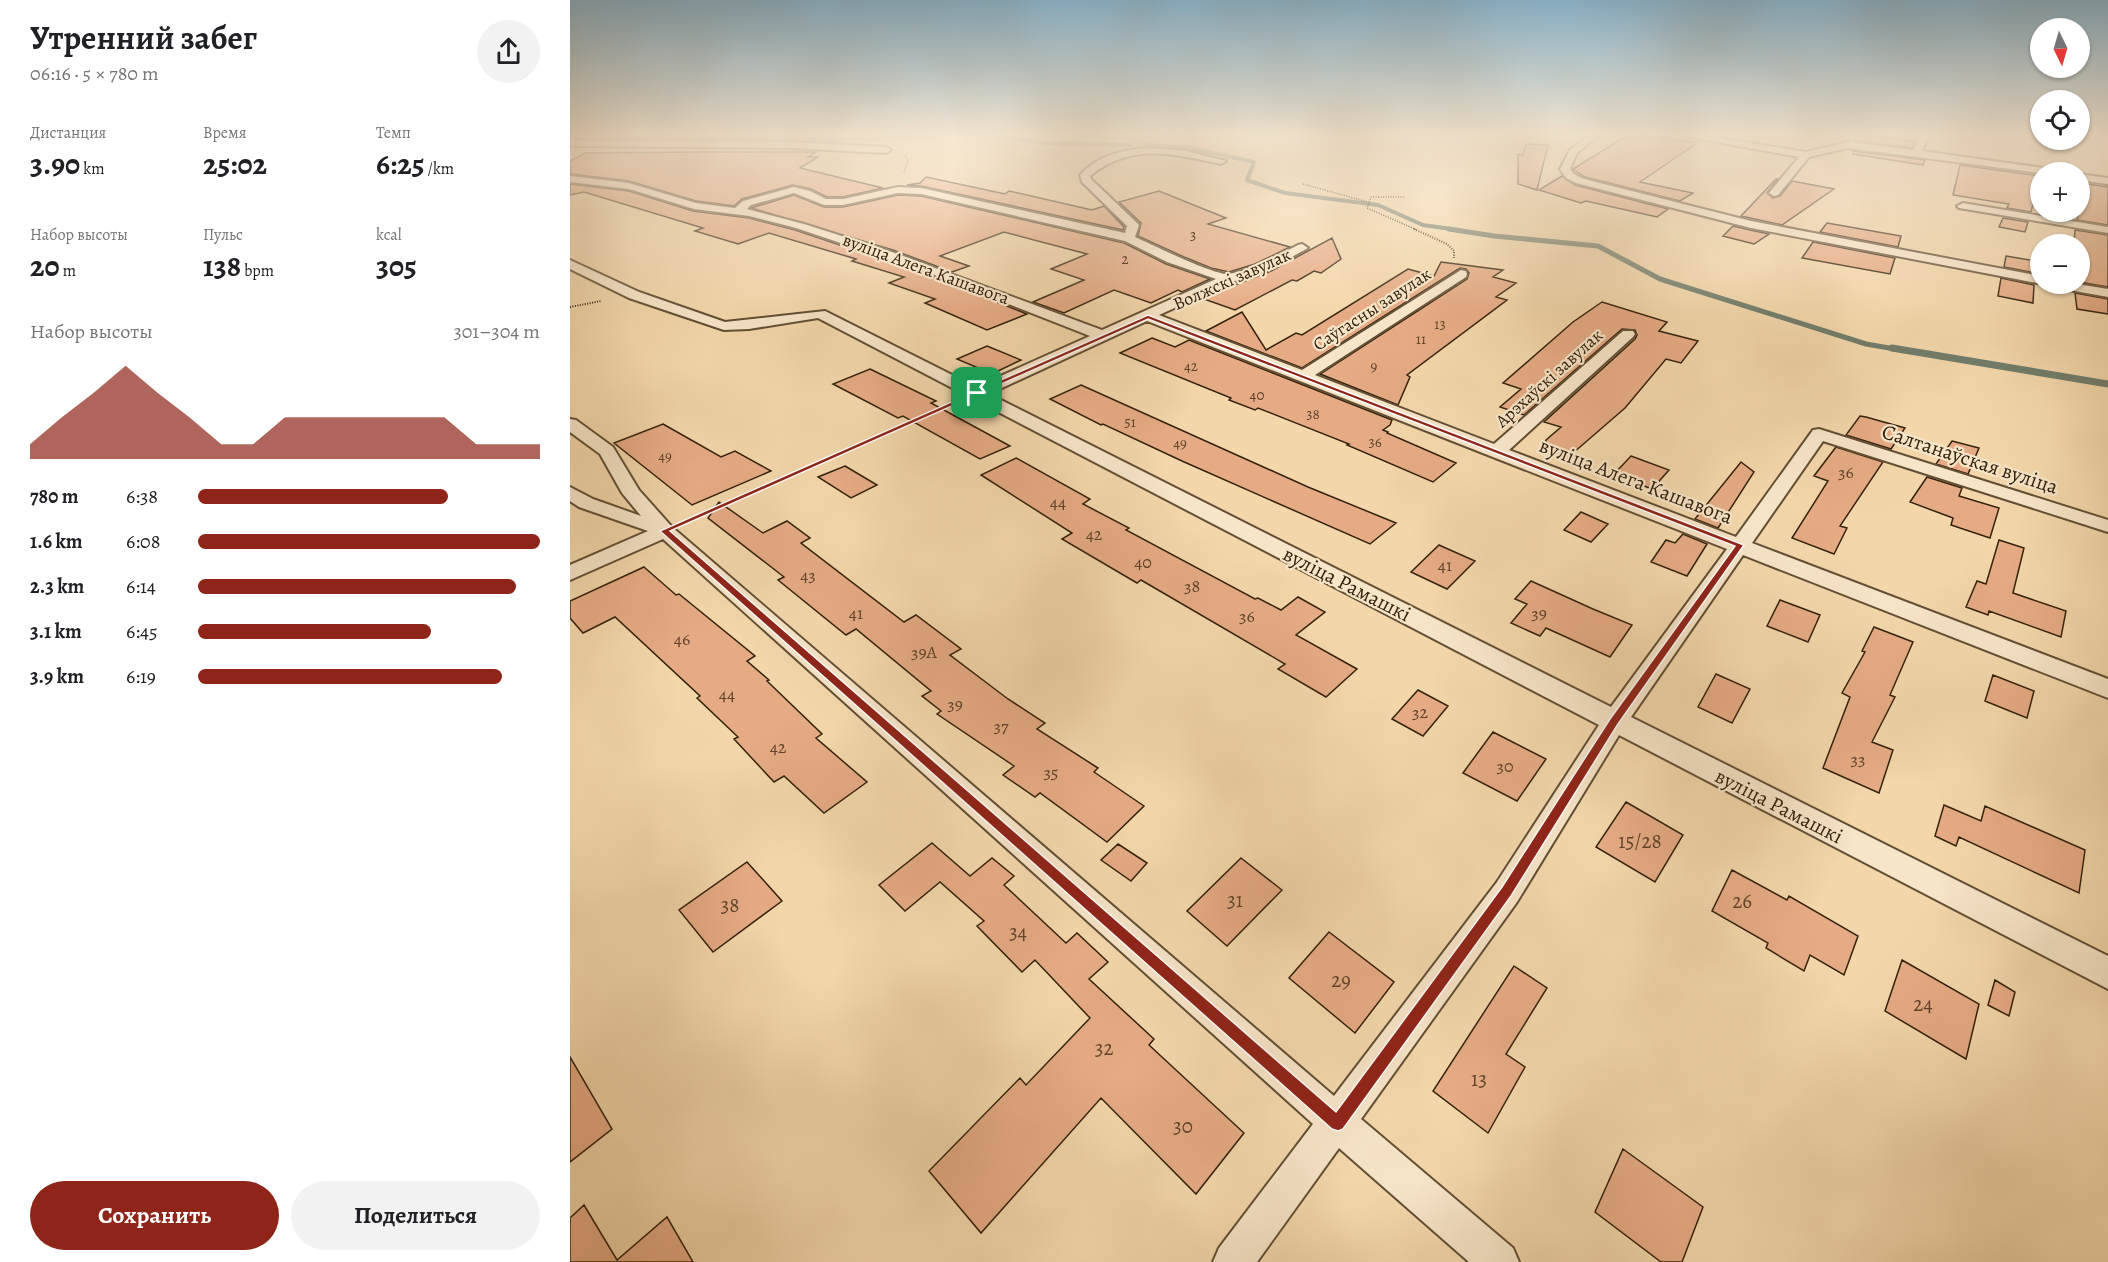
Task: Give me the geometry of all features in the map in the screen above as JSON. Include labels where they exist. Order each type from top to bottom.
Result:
[{"type":"street","name":"вуліца Алега Кашавога","points":[[664,195],[695,207],[714,211],[739,210],[801,225],[864,245],[1104,336]]},
{"type":"street","points":[[739,210],[747,203],[776,195]]},
{"type":"street","points":[[811,195],[824,202],[843,202],[876,195]]},
{"type":"street","points":[[938,195],[1129,238],[1171,259],[1227,279]]},
{"type":"street","points":[[1102,195],[1133,225],[1129,238]]},
{"type":"street","points":[[1631,195],[1717,218],[1834,243],[2030,278]]},
{"type":"street","points":[[1964,206],[2108,230]]},
{"type":"street","name":"Волжскі завулак","points":[[977,393],[1227,279],[1266,266],[1302,248]]},
{"type":"street","name":"вуліца Рамашкі","points":[[570,264],[634,295],[724,326],[749,325],[820,314],[2108,973]]},
{"type":"street","name":"Саўгасны завулак","points":[[1304,376],[1461,274]]},
{"type":"street","points":[[2090,290],[2108,293]]},
{"type":"street","name":"вуліца Алега Кашавога","points":[[1148,316],[2108,689]]},
{"type":"street","name":"Арэхаўскі завулак","points":[[1497,451],[1628,334]]},
{"type":"street","points":[[570,424],[607,451],[632,493],[664,531],[1499,1262]]},
{"type":"street","name":"Салтанаўская вуліца","points":[[1740,545],[1819,434],[2108,526]]},
{"type":"street","points":[[570,493],[586,503],[664,531]]},
{"type":"street","points":[[570,573],[664,531]]},
{"type":"street","points":[[1233,1262],[1507,892],[1614,722],[1740,545]]},
{"type":"path","points":[[1342,195],[1368,202]]},
{"type":"path","points":[[1404,197],[1371,196],[1367,208],[1447,244],[1454,251],[1453,266],[1461,274]]},
{"type":"path","points":[[664,531],[977,393]]},
{"type":"building","points":[[594,195],[641,195],[693,211],[749,218],[795,230],[926,274],[1027,314],[987,330],[925,303],[935,299],[889,283],[904,277],[852,261],[856,259],[769,233],[738,244],[695,231],[703,228]]},
{"type":"building","points":[[676,195],[757,195],[742,199],[734,206],[696,201]]},
{"type":"building","points":[[794,195],[824,207],[843,207],[898,195],[921,196],[1124,243],[1166,264],[1210,279],[1182,292],[1178,290],[1151,303],[1114,290],[1064,313],[1033,302],[1084,280],[1051,269],[1087,254],[1004,232],[940,256],[969,266],[952,272],[893,250],[751,208]]},
{"type":"building","points":[[823,195],[852,195],[843,197]]},
{"type":"building","points":[[962,195],[1026,195],[1092,210],[1104,206],[1124,227],[1123,230]]},
{"type":"building","points":[[1145,195],[1169,195],[1226,218],[1208,224],[1290,247],[1255,264],[1229,272],[1211,268],[1138,236],[1141,223],[1119,202]]},
{"type":"building","points":[[1555,195],[1613,195],[1668,209],[1657,217],[1586,201],[1581,203]]},
{"type":"building","points":[[1656,195],[1690,195],[1680,201]]},
{"type":"building","points":[[1761,195],[1769,195],[1773,198],[1781,195],[1825,195],[1782,225],[1741,216]]},
{"type":"building","points":[[1953,195],[2030,195],[2030,212],[2007,208],[2009,204]]},
{"type":"building","points":[[2090,195],[2108,195],[2108,225],[2089,222]]},
{"type":"building","points":[[2003,218],[2028,222],[2025,232],[1999,227]]},
{"type":"building","points":[[1827,223],[1901,236],[1898,247],[1820,232]]},
{"type":"building","points":[[1733,226],[1769,234],[1754,244],[1723,236]]},
{"type":"building","points":[[2075,230],[2108,235],[2108,287],[2090,284],[2090,234],[2075,234]]},
{"type":"building","points":[[1332,238],[1341,259],[1321,273],[1314,271],[1297,281],[1292,280],[1235,310],[1201,298],[1271,271]]},
{"type":"building","points":[[1813,242],[1895,258],[1890,274],[1802,258]]},
{"type":"building","points":[[2006,256],[2030,260],[2030,272],[2004,267]]},
{"type":"building","points":[[1441,262],[1503,270],[1493,277],[1516,283],[1496,297],[1507,300],[1407,375],[1410,377],[1398,405],[1320,374],[1467,279],[1469,273],[1466,269],[1460,268],[1302,368],[1206,331],[1242,312],[1266,350],[1296,333],[1302,335],[1408,269],[1434,276]]},
{"type":"building","points":[[2001,278],[2030,284],[2030,294],[2034,294],[2033,303],[1998,296]]},
{"type":"building","points":[[2075,294],[2108,299],[2108,314],[2077,309]]},
{"type":"building","points":[[1602,302],[1667,322],[1659,331],[1698,341],[1681,363],[1666,359],[1625,408],[1565,460],[1546,452],[1546,440],[1561,427],[1544,422],[1635,339],[1637,335],[1635,330],[1622,329],[1524,415],[1500,407],[1521,389],[1503,383],[1573,322]]},
{"type":"building","points":[[1152,338],[1175,347],[1189,340],[1392,420],[1390,425],[1383,430],[1387,433],[1456,463],[1433,482],[1347,445],[1349,444],[1258,408],[1255,410],[1229,400],[1231,398],[1120,353]]},
{"type":"building","points":[[987,346],[1021,360],[992,374],[957,359]]},
{"type":"building","points":[[870,369],[936,401],[931,403],[1010,446],[980,459],[903,416],[898,418],[833,384]]},
{"type":"building","points":[[1081,385],[1308,487],[1396,523],[1370,544],[1101,425],[1050,399]]},
{"type":"building","points":[[1860,416],[1905,428],[1891,449],[1846,435]]},
{"type":"building","points":[[663,424],[721,457],[735,451],[771,471],[692,505],[614,443]]},
{"type":"building","points":[[1952,441],[1979,448],[1968,474],[1936,464]]},
{"type":"building","points":[[1836,447],[1883,462],[1840,526],[1847,528],[1834,554],[1792,538],[1828,481],[1814,476]]},
{"type":"building","points":[[1631,456],[1669,470],[1652,489],[1614,474]]},
{"type":"building","points":[[1016,458],[1090,499],[1083,504],[1129,528],[1126,530],[1255,599],[1258,598],[1281,610],[1298,597],[1325,612],[1296,635],[1357,669],[1326,697],[1278,669],[1285,664],[1141,580],[1137,583],[1062,539],[1072,533],[981,475]]},
{"type":"building","points":[[1741,462],[1754,472],[1718,528],[1695,519]]},
{"type":"building","points":[[845,466],[877,485],[851,498],[818,477]]},
{"type":"building","points":[[1927,477],[1962,488],[1959,496],[1999,508],[1990,538],[1951,525],[1953,518],[1910,502]]},
{"type":"building","points":[[719,502],[763,533],[787,521],[810,538],[801,543],[904,622],[916,615],[961,649],[950,655],[1008,699],[1045,723],[1037,729],[1098,768],[1094,772],[1144,806],[1107,842],[1040,793],[1035,797],[1003,775],[1014,766],[937,714],[941,711],[922,696],[931,691],[856,629],[846,635],[778,580],[784,577],[708,518]]},
{"type":"building","points":[[1581,512],[1608,524],[1591,542],[1564,530]]},
{"type":"building","points":[[1683,534],[1707,544],[1687,576],[1651,562],[1666,540],[1675,543]]},
{"type":"building","points":[[1999,540],[2024,548],[2013,593],[2066,611],[2061,637],[1989,611],[1988,615],[1966,607],[1977,581],[1986,584]]},
{"type":"building","points":[[1439,545],[1475,561],[1447,589],[1411,572]]},
{"type":"building","points":[[644,567],[676,595],[679,594],[755,656],[747,661],[822,734],[816,738],[867,782],[824,813],[784,776],[774,782],[734,739],[738,737],[697,698],[700,696],[615,617],[583,633],[570,618],[570,601]]},
{"type":"building","points":[[1531,581],[1632,625],[1610,657],[1546,628],[1540,636],[1511,623],[1527,604],[1515,599]]},
{"type":"building","points":[[1780,600],[1820,615],[1808,642],[1767,626]]},
{"type":"building","points":[[1874,627],[1913,642],[1890,695],[1895,697],[1872,742],[1893,750],[1879,793],[1823,768],[1850,697],[1842,693],[1865,652],[1862,651]]},
{"type":"building","points":[[1716,674],[1750,689],[1732,723],[1698,707]]},
{"type":"building","points":[[1993,675],[2034,691],[2027,718],[1985,701]]},
{"type":"building","points":[[1418,690],[1448,706],[1423,736],[1392,719]]},
{"type":"building","points":[[1493,732],[1546,759],[1517,801],[1463,773]]},
{"type":"building","points":[[1626,802],[1683,835],[1655,882],[1596,847]]},
{"type":"building","points":[[1944,805],[1981,821],[1985,806],[2085,850],[2079,893],[1959,837],[1956,846],[1935,836]]},
{"type":"building","points":[[932,843],[970,876],[992,858],[1014,876],[1004,885],[1066,943],[1077,933],[1108,962],[1089,979],[1154,1039],[1149,1045],[1244,1133],[1196,1194],[1101,1098],[981,1233],[929,1171],[1020,1078],[1026,1085],[1090,1018],[1035,960],[1022,972],[977,926],[984,921],[940,882],[905,911],[879,885]]},
{"type":"building","points":[[1118,844],[1147,863],[1131,881],[1101,860]]},
{"type":"building","points":[[1241,858],[1282,890],[1227,946],[1187,911]]},
{"type":"building","points":[[747,862],[782,901],[713,952],[679,910]]},
{"type":"building","points":[[1732,870],[1787,900],[1789,896],[1858,936],[1844,975],[1810,955],[1804,971],[1766,948],[1768,943],[1712,911]]},
{"type":"building","points":[[1329,932],[1394,982],[1355,1033],[1289,978]]},
{"type":"building","points":[[1902,960],[1979,1004],[1966,1059],[1885,1011]]},
{"type":"building","points":[[1514,966],[1547,988],[1506,1054],[1525,1067],[1488,1133],[1433,1091]]},
{"type":"building","points":[[1995,980],[2015,992],[2009,1016],[1988,1005]]},
{"type":"building","points":[[570,1057],[612,1129],[570,1162]]},
{"type":"building","points":[[1623,1149],[1703,1207],[1682,1262],[1661,1262],[1595,1212]]},
{"type":"building","points":[[584,1205],[617,1260],[667,1217],[693,1262],[570,1262],[570,1218]]},
{"type":"waterway","points":[[1300,195],[1378,205],[1423,225],[1458,230]]},
{"type":"waterway","points":[[1449,229],[1494,236],[1598,246],[1660,279],[1866,344],[1901,350]]},
{"type":"waterway","points":[[1892,348],[2108,384]]},
{"type":"route","points":[[1148,316],[1740,545],[1614,722],[1507,892],[1338,1123],[664,531],[977,393],[1148,316]]}]
